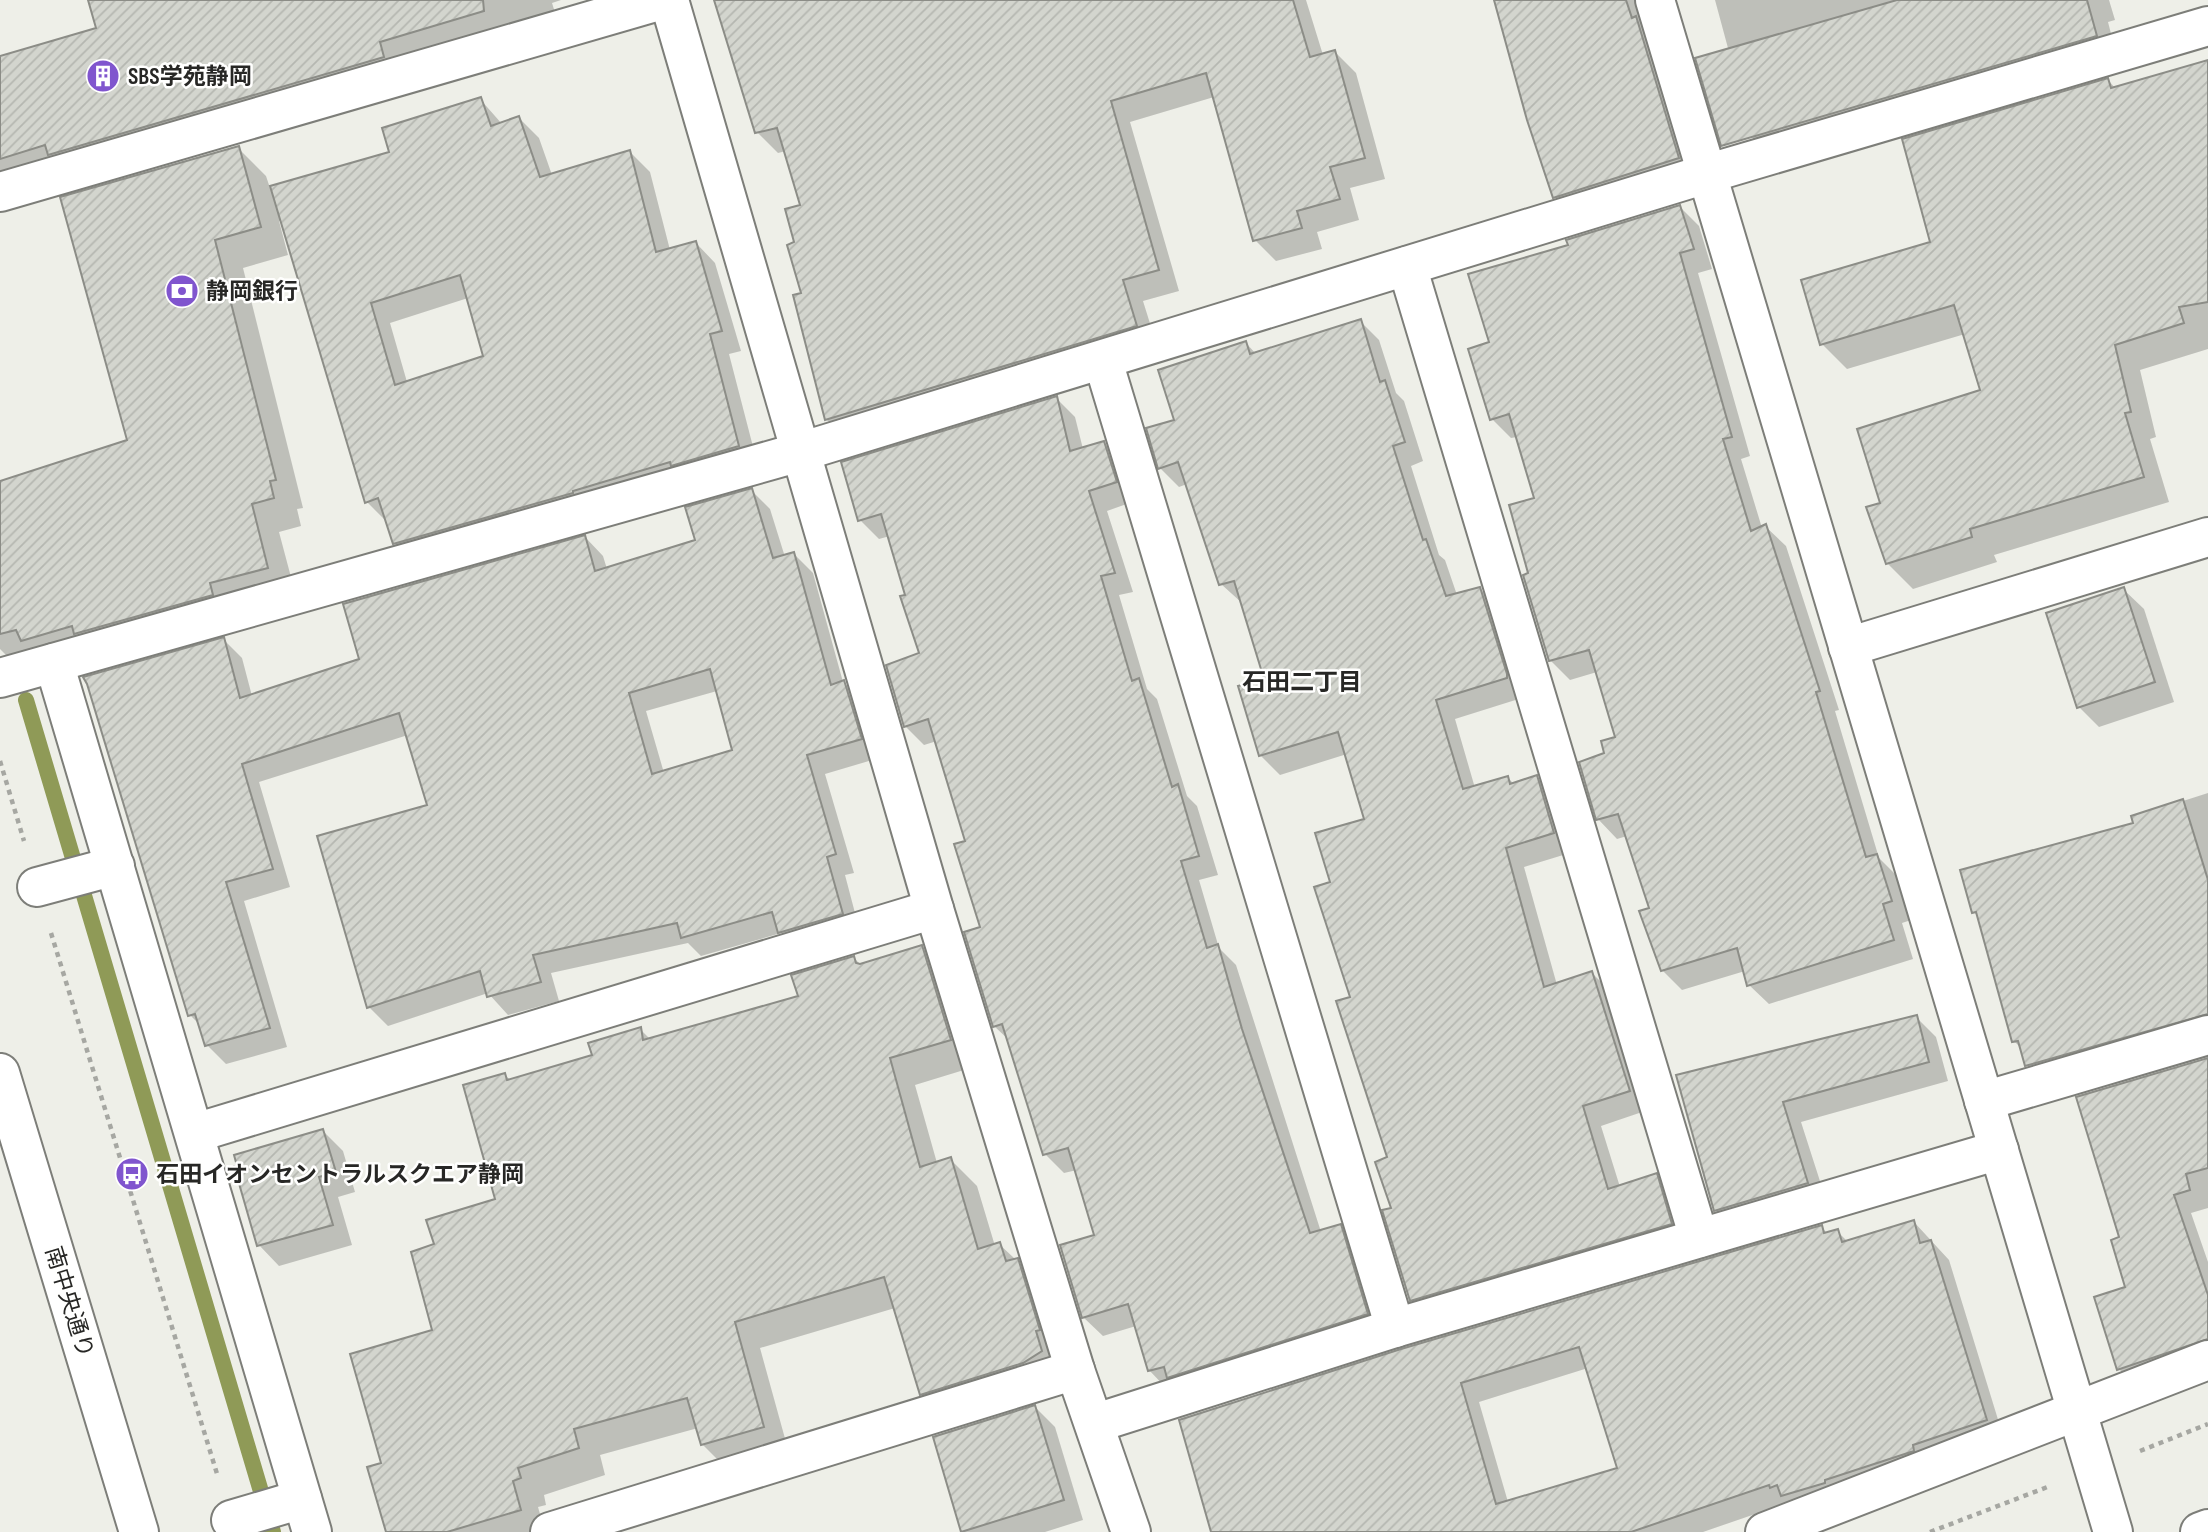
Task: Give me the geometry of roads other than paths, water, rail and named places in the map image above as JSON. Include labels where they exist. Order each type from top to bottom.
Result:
[{"type":"street","points":[[0,192],[662,0]]},
{"type":"street","points":[[669,0],[934,909],[1075,1370],[1096,1423],[1131,1532]]},
{"type":"street","points":[[1655,0],[2113,1532]]},
{"type":"street","points":[[0,678],[800,452],[1706,174],[2208,26]]},
{"type":"street","points":[[1407,266],[1699,1238]]},
{"type":"street","points":[[1103,361],[1395,1328]]},
{"type":"street","points":[[1848,647],[2208,537]]},
{"type":"street","points":[[54,663],[307,1515],[231,1520]]},
{"type":"street","points":[[37,887],[116,866]]},
{"type":"street","points":[[195,1133],[934,909]]},
{"type":"street","points":[[1984,1101],[2208,1035]]},
{"type":"street","name":"南中央通り","points":[[0,1073],[139,1532]]},
{"type":"street","points":[[1096,1423],[1395,1328],[1999,1150]]},
{"type":"street","points":[[1765,1532],[2208,1360]]},
{"type":"street","points":[[551,1532],[1075,1370]]},
{"type":"street","points":[[2200,1532],[2208,1529]]},
{"type":"waterway","points":[[26,700],[273,1532]]},
{"type":"place","name":"SBS学苑静岡","points":[[103,76]]},
{"type":"place","name":"静岡銀行","points":[[182,291]]},
{"type":"place","name":"石田イオンセントラルスクエア静岡","points":[[132,1174]]},
{"type":"district","name":"石田二丁目","points":[[1302,682]]}]
